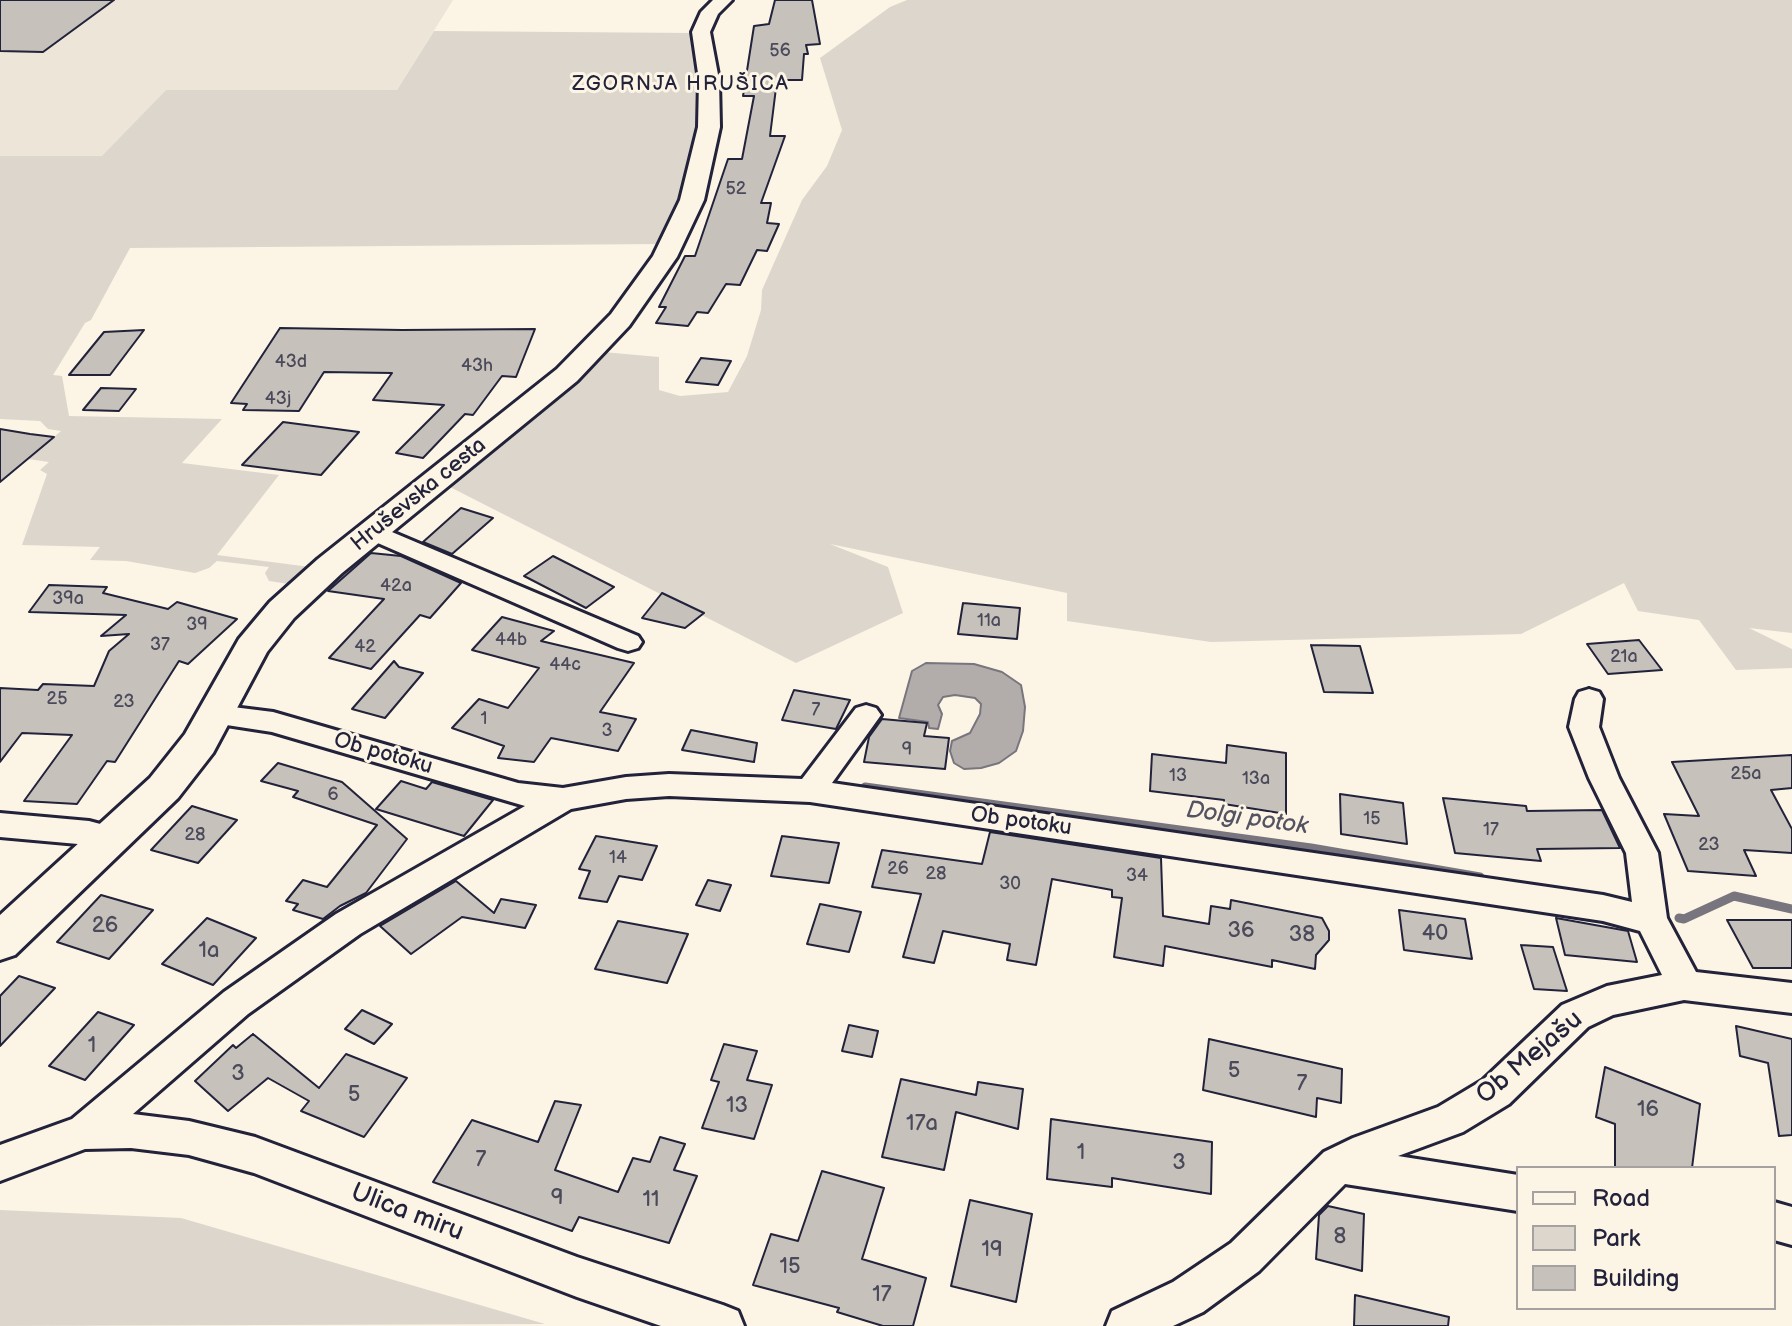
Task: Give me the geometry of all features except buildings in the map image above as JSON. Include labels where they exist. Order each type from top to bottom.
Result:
[{"type":"street","name":"Hruševska cesta","points":[[0,942],[164,788],[217,715],[247,655],[282,610],[583,360],[620,320],[665,257],[692,200],[706,151],[710,95],[701,32],[710,12],[723,0]]},
{"type":"street","points":[[373,532],[628,642]]},
{"type":"street","points":[[1589,699],[1584,727],[1604,778],[1642,853],[1651,920],[1666,944],[1684,985],[1792,998]]},
{"type":"street","name":"Ob potoku","points":[[217,715],[273,722],[518,794],[563,799],[626,788],[669,785],[810,791],[1573,904],[1651,920]]},
{"type":"street","points":[[810,791],[866,715]]},
{"type":"street","name":"Ulica miru","points":[[85,1132],[236,1003],[348,924],[563,799]]},
{"type":"street","points":[[0,825],[89,833],[112,839]]},
{"type":"street","name":"Ob Mejašu","points":[[1127,1326],[1188,1297],[1245,1257],[1338,1165],[1367,1150],[1450,1120],[1496,1092],[1575,1016],[1607,1001],[1684,985]]},
{"type":"street","name":"Ulica miru","points":[[0,1163],[85,1132],[131,1131],[189,1138],[255,1155],[577,1277],[723,1326]]},
{"type":"street","points":[[1338,1165],[1516,1193]]},
{"type":"shaded area","points":[[0,0],[453,0],[397,90],[166,90],[103,156],[0,156]]},
{"type":"shaded area","points":[[926,663],[974,664],[1002,672],[1021,685],[1025,707],[1023,731],[1016,751],[999,763],[981,768],[964,769],[954,763],[950,751],[952,741],[970,733],[980,714],[981,704],[975,698],[943,697],[938,705],[942,714],[938,729],[929,728],[928,722],[899,718],[912,671]]},
{"type":"green space","points":[[907,0],[1792,0],[1792,633],[1749,628],[1792,649],[1792,668],[1736,670],[1699,620],[1638,611],[1624,583],[1521,634],[1211,642],[1067,621],[1067,593],[830,544],[888,567],[903,613],[796,663],[446,485],[603,352],[659,357],[659,390],[680,396],[728,392],[747,356],[761,310],[762,290],[802,200],[827,166],[842,130],[820,58],[890,7]]},
{"type":"green space","points":[[434,31],[692,33],[701,84],[701,127],[689,174],[661,244],[130,248],[91,320],[85,323],[53,375],[62,376],[69,416],[222,419],[182,463],[279,475],[217,555],[310,567],[289,584],[269,581],[265,573],[269,567],[217,561],[195,573],[126,561],[90,560],[100,547],[22,545],[47,474],[40,470],[49,462],[28,459],[61,431],[48,429],[40,421],[0,419],[0,156],[102,156],[166,90],[397,90]]},
{"type":"green space","points":[[0,1210],[181,1218],[545,1324],[0,1326]]},
{"type":"waterway","name":"Dolgi potok","points":[[865,787],[1311,848],[1480,877]]},
{"type":"waterway","name":"Dolgi potok","points":[[1679,918],[1684,919],[1734,896],[1792,909]]},
{"type":"district","name":"ZGORNJA HRUŠICA","points":[[681,85]]}]
